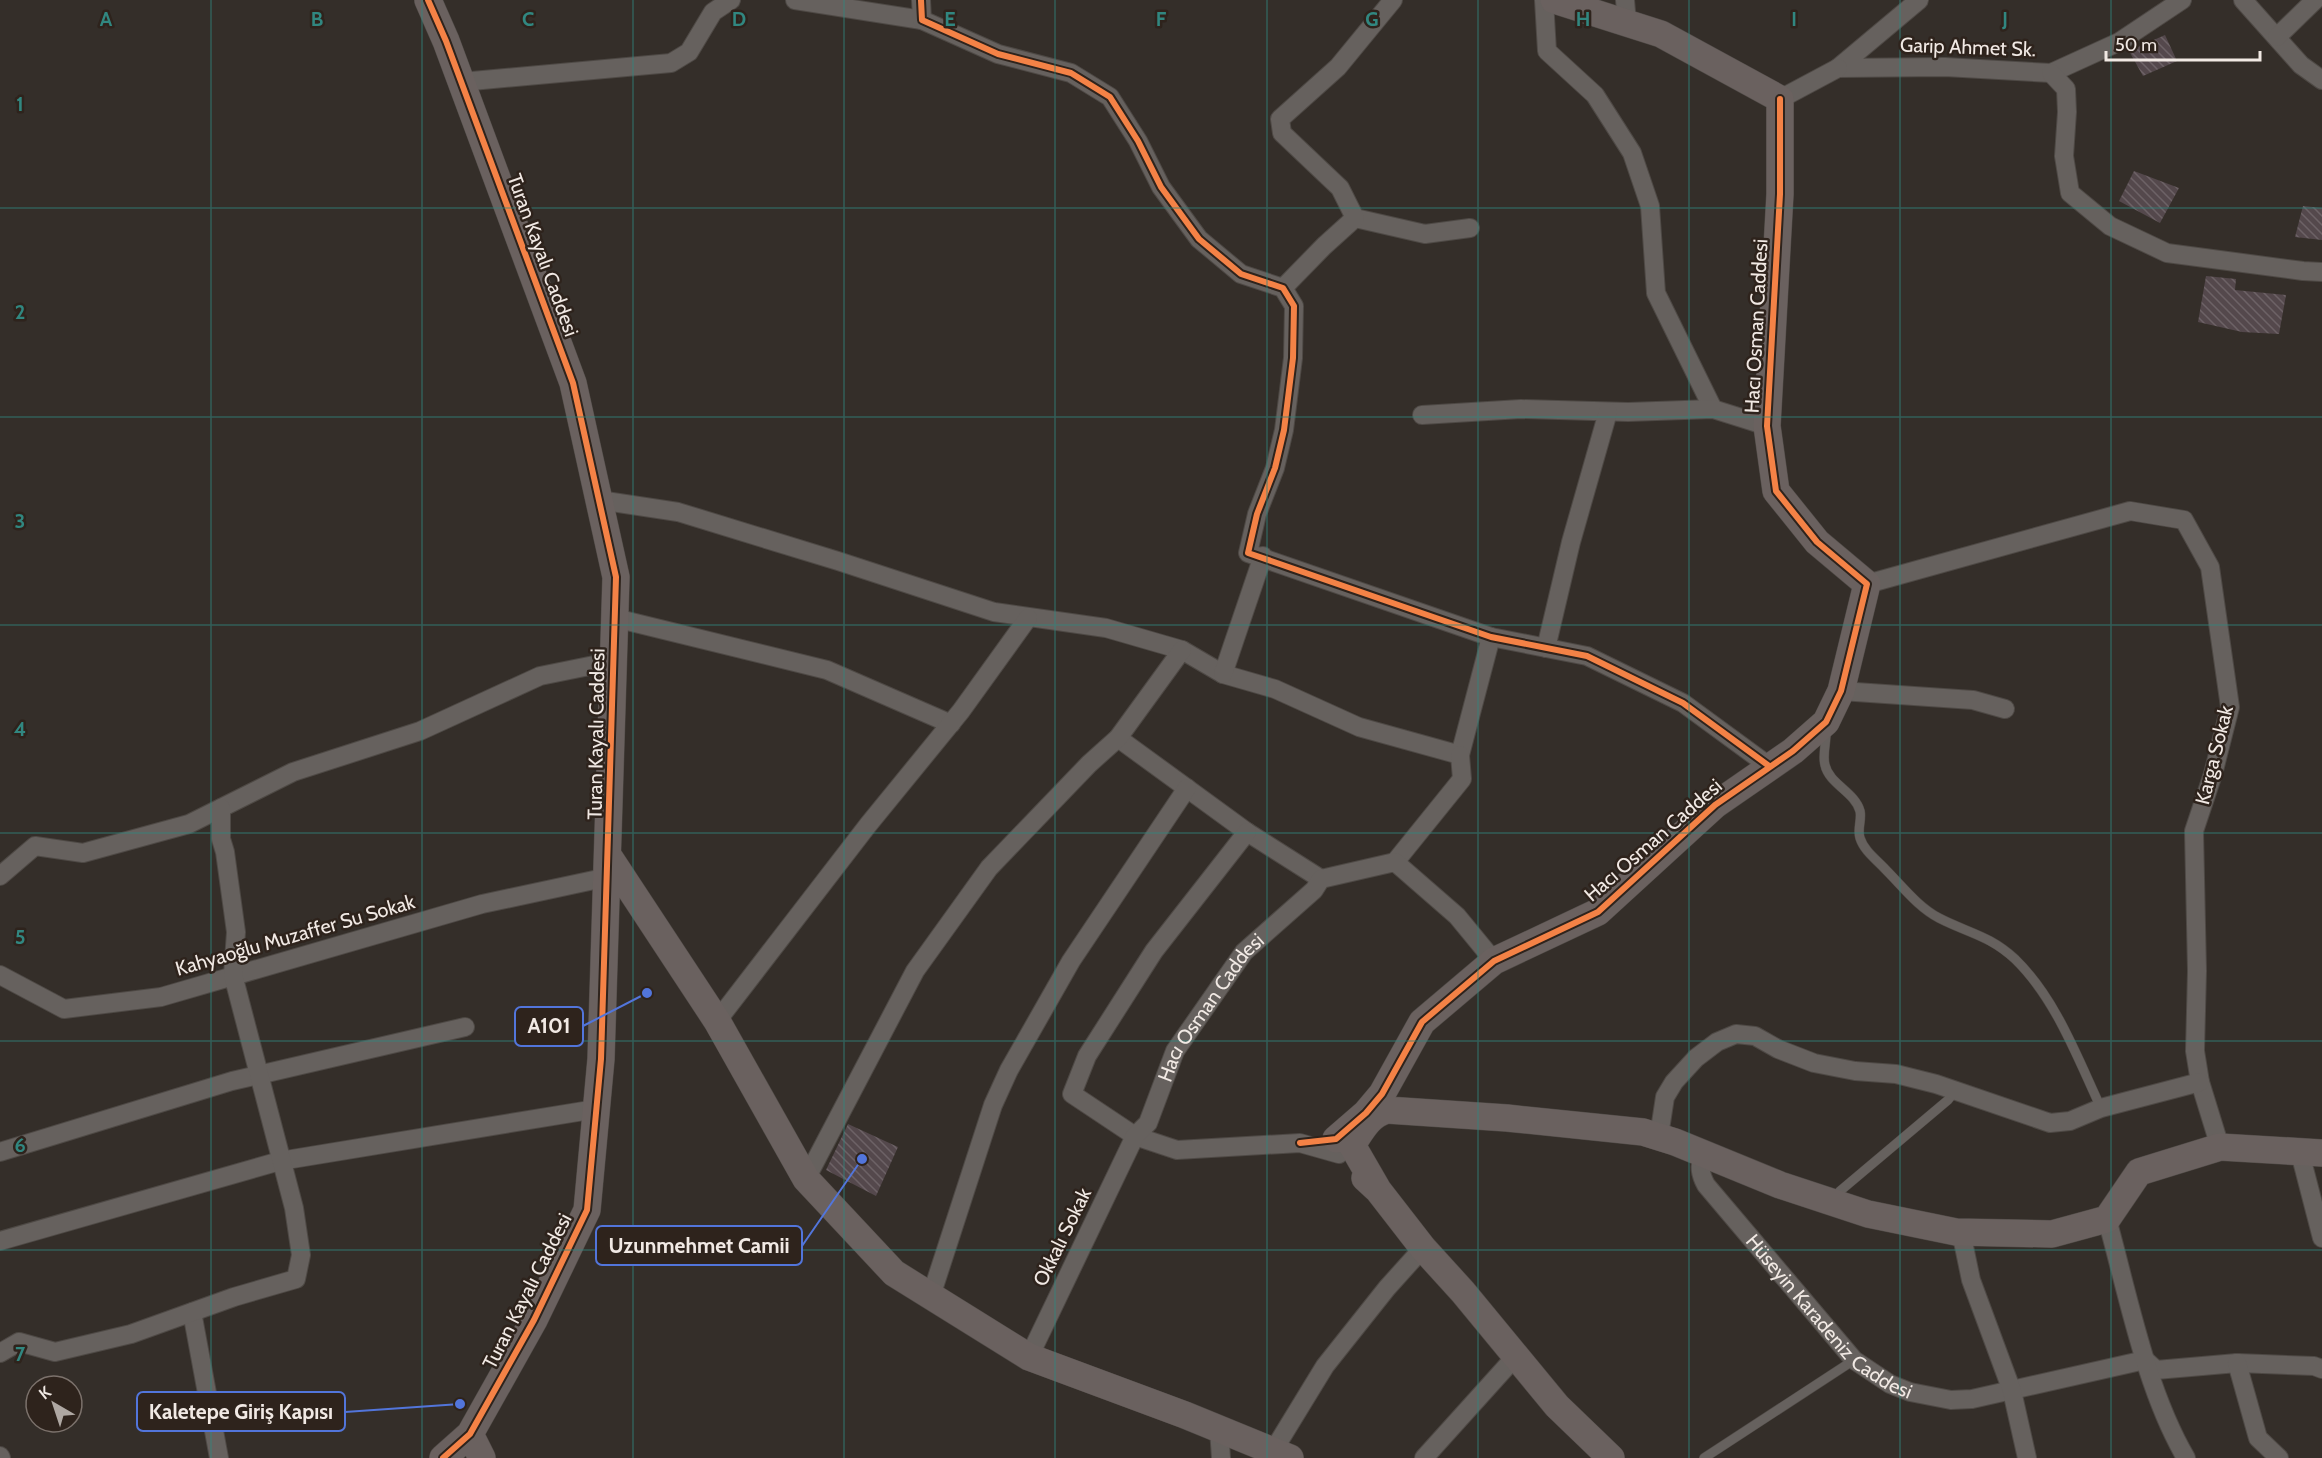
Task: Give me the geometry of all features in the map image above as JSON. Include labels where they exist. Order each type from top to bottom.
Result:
[{"type":"street","name":"Turan Kayalı Caddesi","points":[[428,0],[573,382],[616,577],[609,867],[601,1059],[587,1210],[534,1320],[470,1434],[443,1458]]},
{"type":"street","points":[[461,82],[671,63],[689,52],[713,12],[731,0]]},
{"type":"street","points":[[795,0],[922,20],[998,54],[1071,73],[1110,97],[1138,141],[1161,187],[1199,239],[1241,274],[1283,288],[1294,306],[1293,358],[1284,430],[1275,468],[1257,514],[1248,553],[1491,637],[1587,656],[1683,703],[1769,766]]},
{"type":"street","points":[[921,0],[922,20]]},
{"type":"street","points":[[1355,218],[1340,188],[1282,133],[1280,119],[1338,67],[1393,0]]},
{"type":"street","points":[[1544,0],[1547,51],[1595,95],[1632,153],[1650,206],[1656,293],[1713,409]]},
{"type":"street","points":[[1554,0],[1626,12],[1661,34],[1780,99],[1838,68]]},
{"type":"street","name":"Garip Ahmet Sk.","points":[[1838,68],[1918,0]]},
{"type":"street","name":"Garip Ahmet Sk.","points":[[1838,68],[1945,67],[2051,73],[2119,42],[2182,0]]},
{"type":"street","points":[[2243,0],[2301,65],[2322,81]]},
{"type":"street","points":[[2277,37],[2315,0]]},
{"type":"street","points":[[2051,73],[2066,89],[2064,156],[2070,193],[2110,226],[2167,254],[2303,272],[2322,272]]},
{"type":"street","name":"Hacı Osman Caddesi","points":[[1343,1146],[1365,1113],[1385,1102],[1422,1022],[1494,961],[1598,912],[1715,805],[1793,751],[1826,722],[1841,691],[1867,584],[1817,542],[1776,491],[1767,426],[1780,194],[1780,99]]},
{"type":"street","points":[[1283,288],[1355,218]]},
{"type":"street","points":[[1355,218],[1425,234],[1470,228]]},
{"type":"street","points":[[1422,415],[1521,409],[1608,412],[1713,409],[1767,426]]},
{"type":"street","points":[[1546,648],[1570,542],[1608,412]]},
{"type":"street","points":[[599,500],[678,512],[994,612],[1106,628],[1182,650],[1223,674],[1275,689],[1359,727],[1460,755]]},
{"type":"street","name":"Karga Sokak","points":[[1867,584],[2130,511],[2184,520],[2210,567],[2230,706],[2213,774],[2194,831],[2197,971],[2195,1051],[2200,1082],[2220,1147]]},
{"type":"street","points":[[1223,674],[1262,557]]},
{"type":"street","points":[[615,618],[827,670],[951,724]]},
{"type":"street","points":[[717,1021],[868,825],[951,724],[1028,618]]},
{"type":"street","points":[[1118,738],[1247,832],[1321,879],[1395,862],[1462,779],[1460,755],[1491,637]]},
{"type":"street","points":[[806,1179],[915,970],[989,868],[1089,764],[1118,738],[1182,650]]},
{"type":"street","points":[[0,876],[35,846],[83,853],[189,824],[293,772],[420,731],[540,676],[614,661]]},
{"type":"street","points":[[1841,691],[1973,700],[2005,709]]},
{"type":"street","points":[[931,1296],[993,1105],[1009,1070],[1071,961],[1187,789]]},
{"type":"street","points":[[0,1353],[19,1342],[55,1352],[131,1334],[296,1278],[302,1255],[294,1208],[233,975],[236,932],[225,852],[221,839],[221,808]]},
{"type":"street","points":[[1247,832],[1154,951],[1087,1056],[1072,1094],[1135,1136],[1177,1150],[1300,1143],[1343,1146],[1424,1248],[1557,1406],[1611,1458]]},
{"type":"street","points":[[1395,862],[1457,916],[1494,961]]},
{"type":"street","points":[[609,867],[717,1021],[806,1179],[894,1273],[1029,1357],[1185,1415],[1281,1455],[1325,1366],[1387,1288],[1424,1248]]},
{"type":"street","name":"Kahyaoğlu Muzaffer Su Sokak","points":[[0,975],[64,1009],[162,997],[609,867]]},
{"type":"street","name":"Hacı Osman Caddesi","points":[[1135,1136],[1148,1123],[1175,1051],[1244,952],[1314,890],[1321,879]]},
{"type":"street","points":[[0,1152],[232,1080],[465,1027]]},
{"type":"street","points":[[1659,1136],[1665,1097],[1674,1082],[1695,1058],[1717,1042],[1736,1034],[1746,1033],[1814,1063],[1835,1068],[1917,1078],[2050,1123],[2070,1121],[2101,1108],[2200,1082]]},
{"type":"street","points":[[1385,1102],[1626,1129],[1659,1136],[1780,1185],[1868,1214],[1960,1232],[2052,1234],[2108,1219],[2139,1172],[2220,1147],[2311,1153],[2322,1238]]},
{"type":"street","points":[[0,1241],[280,1161],[596,1109]]},
{"type":"street","name":"Okkalı Sokak","points":[[1029,1357],[1135,1136]]},
{"type":"street","name":"Hüseyin Karadeniz Caddesi","points":[[1702,1154],[1701,1173],[1706,1185],[1854,1360],[1890,1384],[1930,1397],[1972,1400],[2145,1360]]},
{"type":"street","points":[[2108,1219],[2145,1360],[2176,1441],[2186,1458]]},
{"type":"street","points":[[1960,1232],[1971,1280],[2012,1391],[2027,1458]]},
{"type":"street","points":[[192,1312],[219,1458]]},
{"type":"street","points":[[1424,1458],[1516,1356]]},
{"type":"street","points":[[2145,1360],[2156,1370],[2237,1363],[2322,1368]]},
{"type":"street","points":[[2237,1363],[2258,1438],[2279,1458]]},
{"type":"street","points":[[1219,1430],[1221,1458]]},
{"type":"street","points":[[470,1434],[482,1458]]},
{"type":"lane","points":[[1826,722],[1827,743],[1824,762],[1827,773],[1853,799],[1860,811],[1858,829],[1864,847],[1926,910],[1985,937],[2001,947],[2019,964],[2056,1015],[2101,1108]]},
{"type":"lane","points":[[1834,1202],[1840,1191],[1948,1100],[1955,1091]]},
{"type":"lane","points":[[1704,1458],[1854,1360]]},
{"type":"building","points":[[2165,35],[2177,61],[2143,76],[2129,51]]},
{"type":"building","points":[[2134,171],[2179,188],[2160,223],[2119,201]]},
{"type":"building","points":[[2303,206],[2322,208],[2322,240],[2295,237]]},
{"type":"building","points":[[2206,276],[2236,279],[2235,290],[2286,295],[2279,334],[2242,332],[2198,322]]},
{"type":"building","points":[[848,1124],[898,1147],[876,1196],[826,1170]]},
{"type":"cycle path","points":[[428,0],[446,41],[573,383],[616,577],[601,1059],[587,1210],[534,1320],[470,1434],[443,1458]]},
{"type":"cycle path","points":[[921,0],[922,20],[998,54],[1071,73],[1110,97],[1138,141],[1161,187],[1199,239],[1241,274],[1283,288],[1294,306],[1293,358],[1284,430],[1275,468],[1257,514],[1248,553],[1491,637],[1587,656],[1683,703],[1769,766]]},
{"type":"cycle path","points":[[1300,1143],[1336,1139],[1366,1113],[1382,1094],[1422,1022],[1494,961],[1598,912],[1715,805],[1793,751],[1826,722],[1841,691],[1867,584],[1817,542],[1776,491],[1767,426],[1780,194],[1780,99]]},
{"type":"place","name":"A101","points":[[647,993]]},
{"type":"place","name":"Uzunmehmet Camii","points":[[862,1159]]},
{"type":"place","name":"Kaletepe Giriş Kapısı","points":[[460,1404]]}]
